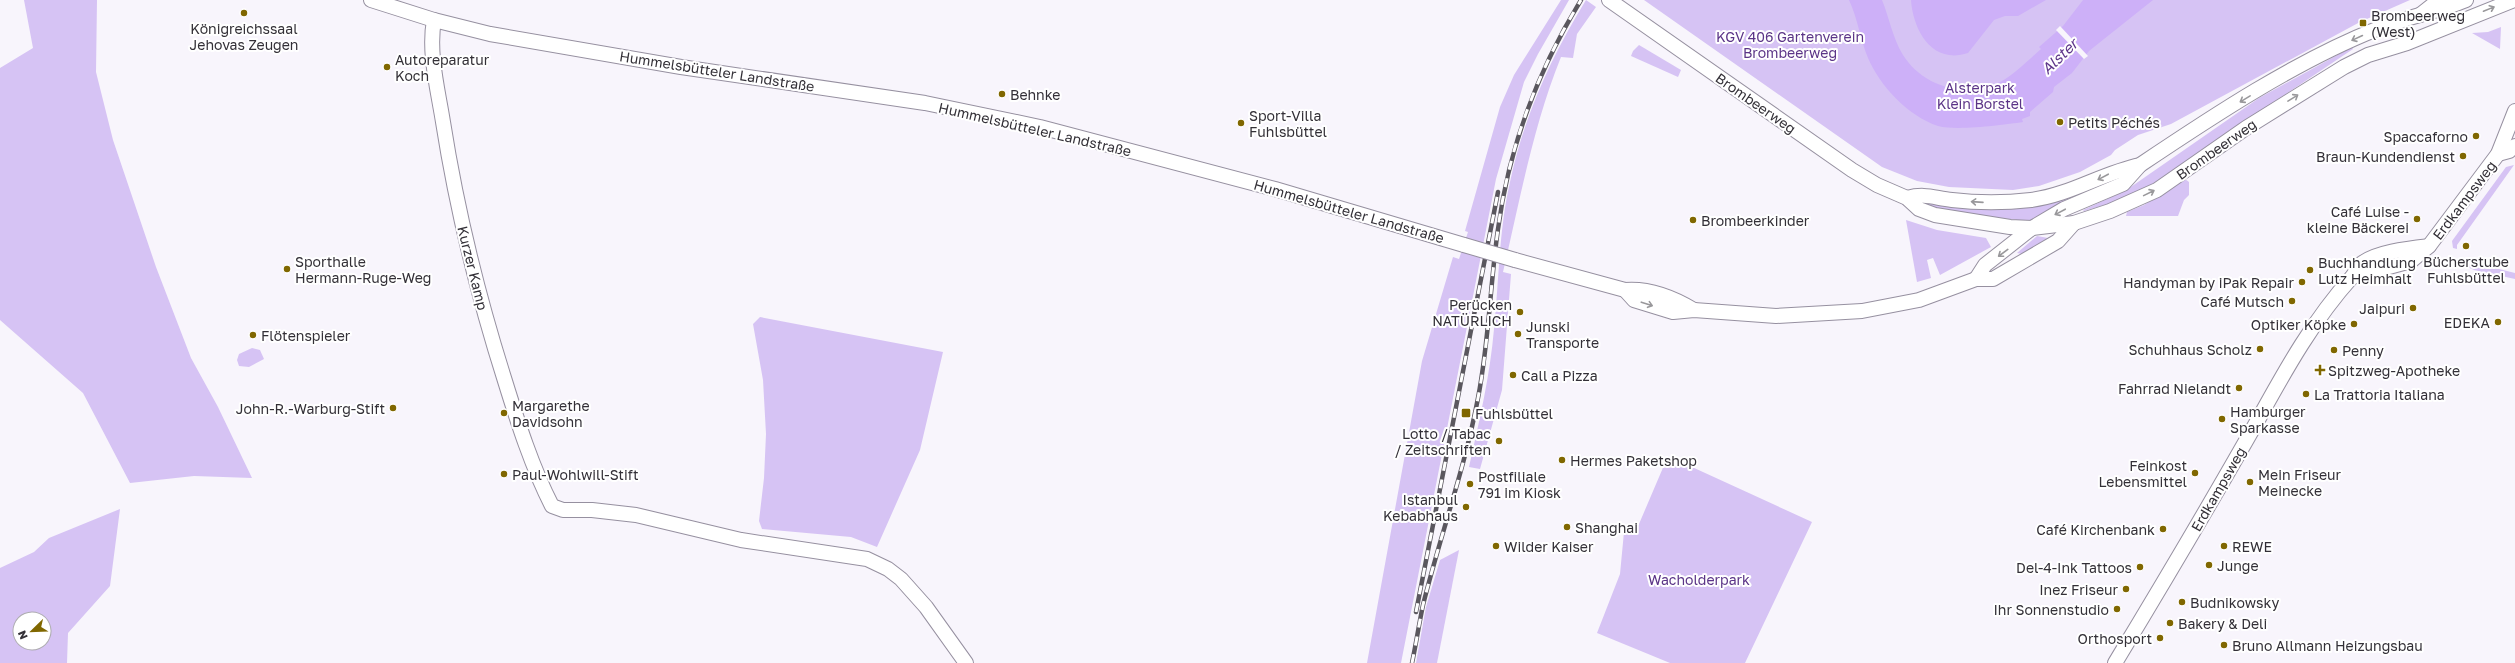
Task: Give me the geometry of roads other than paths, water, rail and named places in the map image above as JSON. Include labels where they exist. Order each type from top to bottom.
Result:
[{"type":"main road","name":"Hummelsbütteler Landstraße","points":[[370,0],[434,20],[490,34],[681,66],[925,104],[1040,127],[1275,189],[1515,260],[1625,290],[1634,300],[1673,312],[1694,310],[1776,316],[1862,311],[1919,300],[1976,279],[1993,279],[2058,241],[2074,223]]},
{"type":"main road","name":"Brombeerweg","points":[[1609,0],[1852,170],[1877,185],[1907,198],[1919,209],[1942,217],[1990,225],[2032,228],[2074,223],[2110,211],[2156,190],[2246,128],[2344,67],[2368,55],[2406,43],[2514,0]]},
{"type":"main road","points":[[2420,15],[2439,0]]},
{"type":"main road","name":"Brombeerweg","points":[[1907,198],[1922,194],[1951,200],[1990,203],[2033,200],[2077,188],[2116,170],[2140,165],[2265,87],[2324,54],[2377,28],[2420,15],[2436,12],[2466,0]]},
{"type":"main road","name":"Kurzer Kamp","points":[[434,20],[431,37],[437,82],[453,186],[470,264],[516,418],[552,506],[563,510],[592,510],[636,515],[735,539],[867,559],[888,569],[901,579],[926,607],[966,663]]},
{"type":"main road","name":"Erdkampsweg","points":[[2115,663],[2176,561],[2289,365],[2337,293],[2352,277],[2360,264],[2377,256],[2429,246],[2498,154],[2515,111]]},
{"type":"main road","name":"Erdkampsweg","points":[[2498,154],[2515,146]]},
{"type":"main road","points":[[1976,279],[1985,265],[2032,228],[2064,209],[2123,184],[2140,165]]},
{"type":"water","name":"Alster","points":[[1849,0],[1882,0],[1896,42],[1903,55],[1912,66],[1922,75],[1946,87],[1973,89],[1987,87],[2000,82],[2016,71],[2041,49],[2039,47],[2063,26],[2083,0],[2153,0],[2089,51],[2072,73],[2054,87],[2053,92],[2030,112],[2030,116],[2022,119],[2023,122],[2004,125],[1956,128],[1938,126],[1927,121],[1916,115],[1896,99],[1873,69],[1863,44],[1855,14]]},
{"type":"water","points":[[1911,0],[2046,0],[2018,16],[2005,16],[1994,20],[1968,53],[1955,55],[1944,54],[1927,42],[1920,33],[1916,23]]},
{"type":"railway","points":[[1412,663],[1423,605],[1473,424],[1485,356],[1498,229],[1509,168],[1517,139],[1538,82],[1565,27],[1581,0]]},
{"type":"railway","points":[[1416,612],[1498,192]]},
{"type":"place","name":"Königreichssaal Jehovas Zeugen","points":[[244,13]]},
{"type":"place","name":"Brombeerweg (West)","points":[[2363,23]]},
{"type":"place","name":"Autoreparatur Koch","points":[[387,67]]},
{"type":"place","name":"Behnke","points":[[1002,94]]},
{"type":"place","name":"Petits Péchés","points":[[2060,122]]},
{"type":"place","name":"Sport-Villa Fuhlsbüttel","points":[[1241,123]]},
{"type":"place","name":"Spaccaforno","points":[[2476,136]]},
{"type":"place","name":"Braun-Kundendienst","points":[[2463,156]]},
{"type":"place","name":"Café Luise - kleine Bäckerei","points":[[2417,219]]},
{"type":"place","name":"Brombeerkinder","points":[[1693,220]]},
{"type":"place","name":"Bücherstube Fuhlsbüttel","points":[[2466,246]]},
{"type":"place","name":"Sporthalle Hermann-Ruge-Weg","points":[[287,269]]},
{"type":"place","name":"Buchhandlung Lutz Heimhalt","points":[[2310,270]]},
{"type":"place","name":"Handyman by iPak Repair","points":[[2302,282]]},
{"type":"place","name":"Café Mutsch","points":[[2292,301]]},
{"type":"place","name":"Jaipuri","points":[[2413,308]]},
{"type":"place","name":"Perücken NATÜRLICH","points":[[1520,312]]},
{"type":"place","name":"EDEKA","points":[[2498,322]]},
{"type":"place","name":"Optiker Köpke","points":[[2354,324]]},
{"type":"place","name":"Junski Transporte","points":[[1518,334]]},
{"type":"place","name":"Flötenspieler","points":[[253,335]]},
{"type":"place","name":"Schuhhaus Scholz","points":[[2260,349]]},
{"type":"place","name":"Penny","points":[[2334,350]]},
{"type":"place","name":"Spitzweg-Apotheke","points":[[2320,370]]},
{"type":"place","name":"Call a Pizza","points":[[1513,375]]},
{"type":"place","name":"Fahrrad Nielandt","points":[[2239,388]]},
{"type":"place","name":"La Trattoria Italiana","points":[[2306,394]]},
{"type":"place","name":"John-R.-Warburg-Stift","points":[[393,408]]},
{"type":"place","name":"Margarethe Davidsohn","points":[[504,413]]},
{"type":"place","name":"Fuhlsbüttel","points":[[1466,413]]},
{"type":"place","name":"Hamburger Sparkasse","points":[[2222,419]]},
{"type":"place","name":"Lotto / Tabac / Zeitschriften","points":[[1499,441]]},
{"type":"place","name":"Hermes Paketshop","points":[[1562,460]]},
{"type":"place","name":"Feinkost Lebensmittel","points":[[2195,473]]},
{"type":"place","name":"Paul-Wohlwill-Stift","points":[[504,474]]},
{"type":"place","name":"Mein Friseur Meinecke","points":[[2250,482]]},
{"type":"place","name":"Postfiliale 791 im Kiosk","points":[[1470,484]]},
{"type":"place","name":"Istanbul Kebabhaus","points":[[1466,507]]},
{"type":"place","name":"Shanghai","points":[[1567,527]]},
{"type":"place","name":"Café Kirchenbank","points":[[2163,529]]},
{"type":"place","name":"Wilder Kaiser","points":[[1496,546]]},
{"type":"place","name":"REWE","points":[[2224,546]]},
{"type":"place","name":"Junge","points":[[2209,565]]},
{"type":"place","name":"Del-4-Ink Tattoos","points":[[2140,567]]},
{"type":"place","name":"Inez Friseur","points":[[2126,589]]},
{"type":"place","name":"Budnikowsky","points":[[2182,602]]},
{"type":"place","name":"Ihr Sonnenstudio","points":[[2117,609]]},
{"type":"place","name":"Bakery & Deli","points":[[2170,623]]},
{"type":"place","name":"Orthosport","points":[[2160,638]]},
{"type":"place","name":"Bruno Allmann Heizungsbau","points":[[2224,645]]},
{"type":"park label","name":"KGV 406 Gartenverein Brombeerweg","points":[[1790,44]]},
{"type":"park label","name":"Alsterpark Klein Borstel","points":[[1980,96]]},
{"type":"park label","name":"Wacholderpark","points":[[1699,579]]}]
